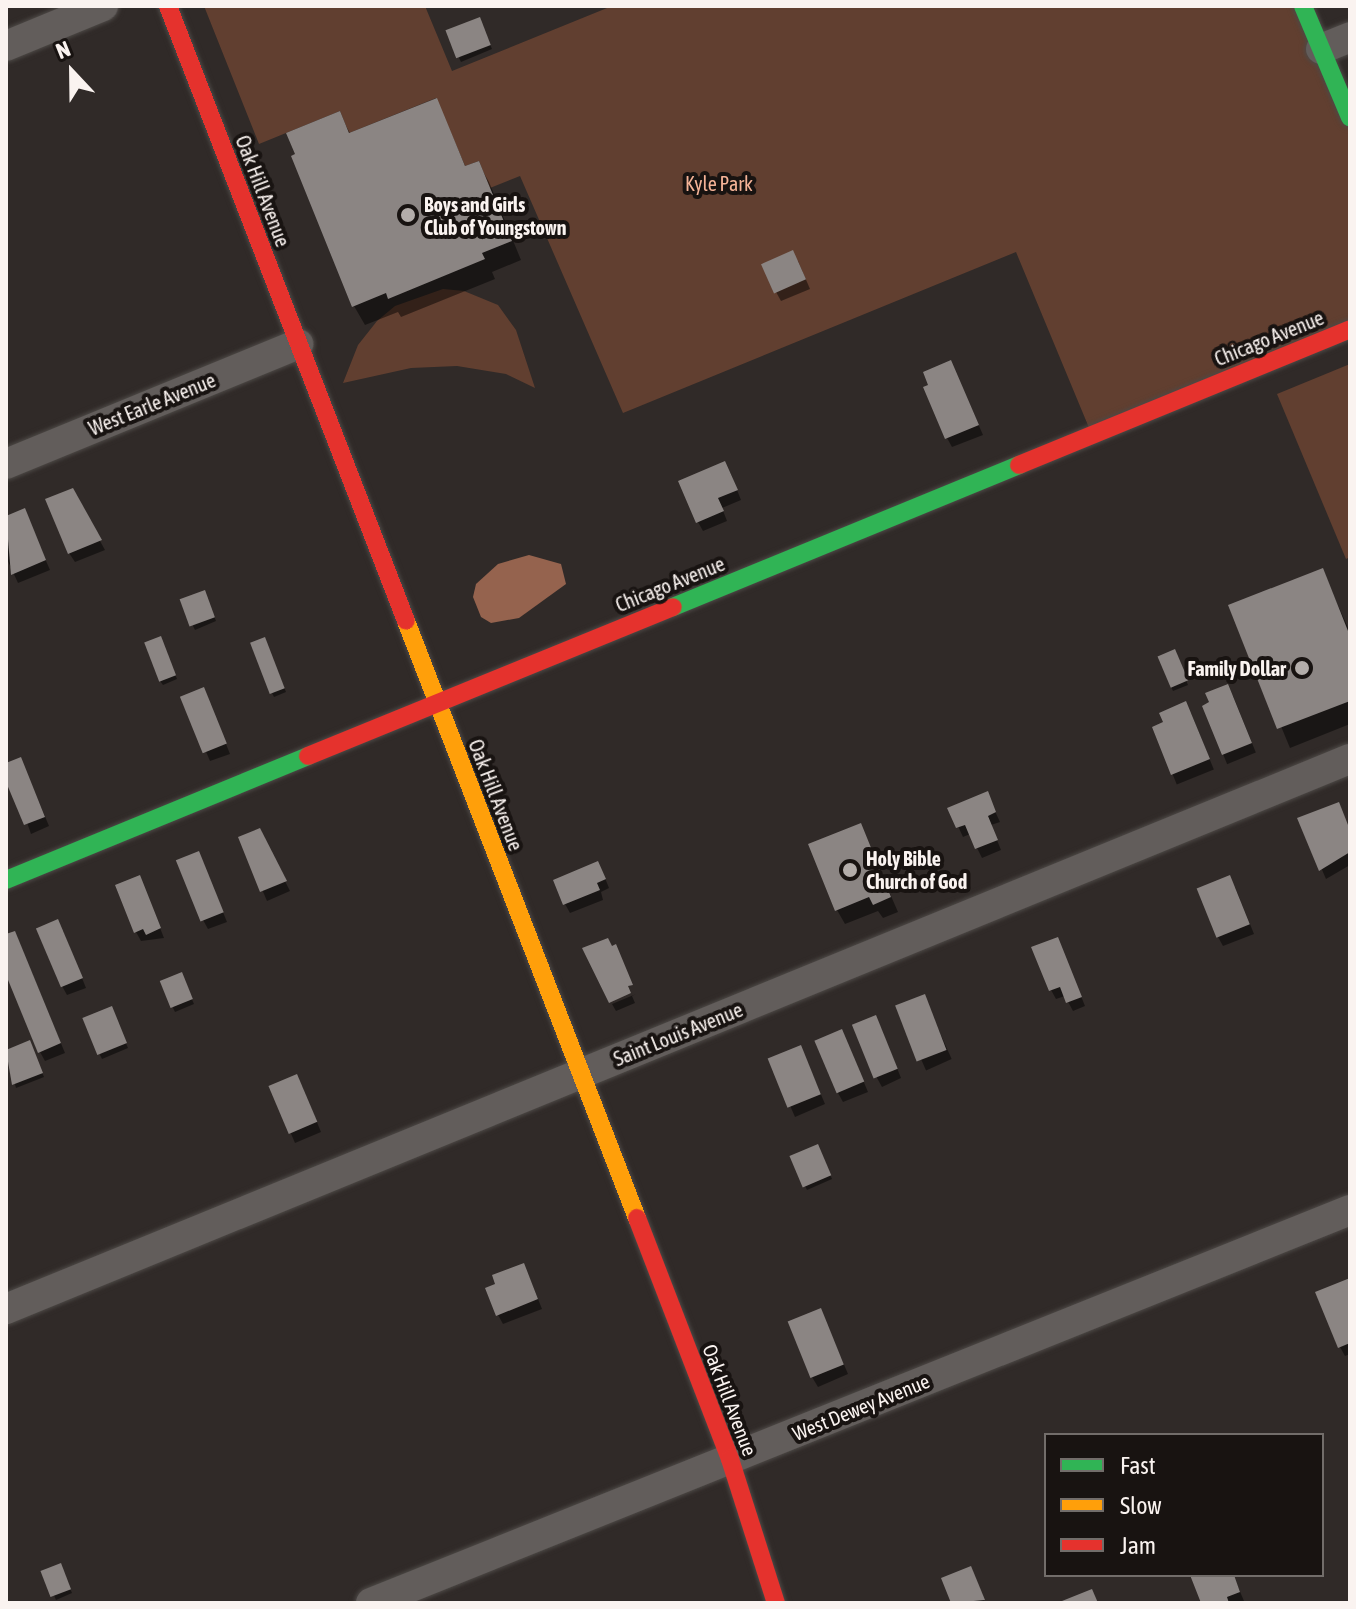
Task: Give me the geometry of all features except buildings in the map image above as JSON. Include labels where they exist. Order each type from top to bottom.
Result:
[{"type":"street","points":[[6,46],[103,6]]},
{"type":"street","name":"Oak Hill Avenue","points":[[168,6],[730,1459],[776,1603]]},
{"type":"street","points":[[1303,6],[1350,117]]},
{"type":"street","points":[[1321,49],[1350,37]]},
{"type":"street","name":"Chicago Avenue","points":[[6,880],[1350,329]]},
{"type":"street","name":"West Earle Avenue","points":[[6,464],[298,344]]},
{"type":"street","name":"Saint Louis Avenue","points":[[6,1309],[1350,759]]},
{"type":"street","name":"West Dewey Avenue","points":[[371,1603],[1350,1210]]},
{"type":"green space","name":"Kyle Park","points":[[204,6],[425,6],[452,71],[612,6],[1303,6],[1350,117],[1350,329],[1092,435],[1016,252],[623,413],[520,176],[490,188],[479,161],[465,166],[436,98],[349,133],[340,111],[259,144]]},
{"type":"green space","points":[[443,289],[464,291],[498,305],[516,330],[535,388],[506,374],[457,366],[411,368],[343,383],[358,345],[377,321],[395,306]]},
{"type":"green space","points":[[1350,364],[1350,557],[1346,559],[1277,394]]},
{"type":"shaded area","points":[[529,555],[561,564],[566,584],[519,618],[491,623],[481,617],[473,597],[476,584],[498,564]]},
{"type":"traffic: fast","points":[[1303,6],[1350,117]]},
{"type":"traffic: fast","points":[[673,607],[1019,465]]},
{"type":"traffic: fast","points":[[6,880],[308,756]]},
{"type":"traffic: slow","points":[[406,621],[637,1218]]},
{"type":"traffic: jam","points":[[168,6],[406,621]]},
{"type":"traffic: jam","points":[[1019,465],[1350,329]]},
{"type":"traffic: jam","points":[[308,756],[673,607]]},
{"type":"traffic: jam","points":[[637,1218],[730,1459],[776,1603]]},
{"type":"place","name":"Boys and Girls Club of Youngstown","points":[[408,215]]},
{"type":"place","name":"Family Dollar","points":[[1302,668]]},
{"type":"place","name":"Holy Bible Church of God","points":[[850,870]]}]
